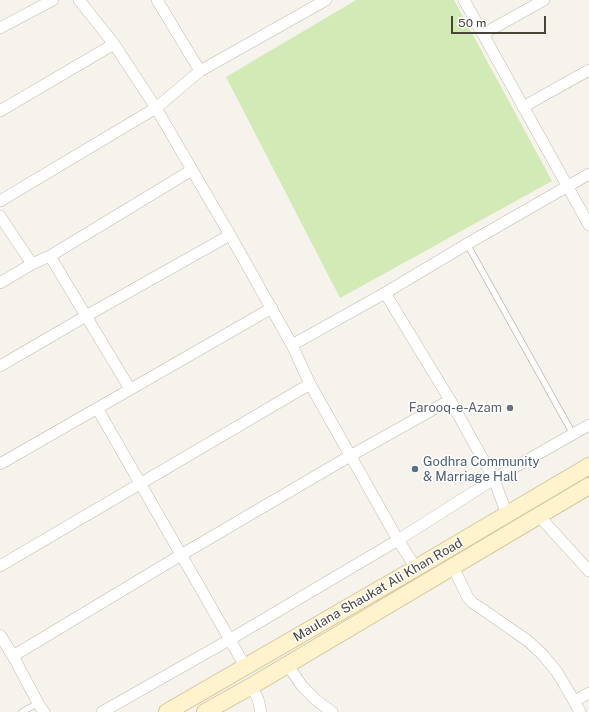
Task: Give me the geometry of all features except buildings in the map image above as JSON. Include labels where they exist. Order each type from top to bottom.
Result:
[{"type":"main road","name":"Maulana Shaukat Ali Khan Road","points":[[167,712],[589,466]]},
{"type":"main road","name":"Maulana Shaukat Ali Khan Road","points":[[205,712],[589,486]]},
{"type":"street","points":[[0,28],[53,0]]},
{"type":"street","points":[[79,0],[114,44],[156,108],[272,308],[292,344],[310,384],[398,540],[416,568]]},
{"type":"street","points":[[157,0],[200,71]]},
{"type":"street","points":[[0,201],[156,108],[200,71],[326,0]]},
{"type":"street","points":[[464,0],[589,224]]},
{"type":"street","points":[[483,34],[544,0]]},
{"type":"street","points":[[0,111],[114,44]]},
{"type":"street","points":[[523,107],[589,70]]},
{"type":"street","points":[[0,283],[32,264],[50,256],[192,170]]},
{"type":"street","points":[[292,344],[385,293],[589,174]]},
{"type":"street","points":[[0,216],[32,264]]},
{"type":"street","points":[[0,366],[230,235]]},
{"type":"street","points":[[50,256],[130,389]]},
{"type":"street","points":[[385,293],[450,400],[494,479],[507,514]]},
{"type":"street","points":[[0,464],[272,308]]},
{"type":"street","points":[[0,566],[310,384]]},
{"type":"street","points":[[13,656],[181,555],[350,456],[450,400]]},
{"type":"street","points":[[97,408],[245,666]]},
{"type":"street","points":[[102,712],[229,640],[398,540],[494,479],[589,425]]},
{"type":"street","points":[[539,516],[589,572]]},
{"type":"street","points":[[453,567],[468,598],[473,603],[528,641],[542,654],[557,672],[580,712]]},
{"type":"street","points":[[0,635],[41,708]]},
{"type":"street","points":[[287,664],[302,686],[316,700],[332,712]]},
{"type":"street","points":[[251,686],[258,699],[261,712]]},
{"type":"street","points":[[574,701],[589,693]]},
{"type":"lane","points":[[467,244],[573,434]]},
{"type":"lane","points":[[22,712],[41,708]]},
{"type":"green space","points":[[356,0],[454,0],[552,181],[340,298],[226,77]]},
{"type":"place","name":"Farooq-e-Azam","points":[[510,408]]},
{"type":"place","name":"Godhra Community & Marriage Hall","points":[[415,469]]}]
